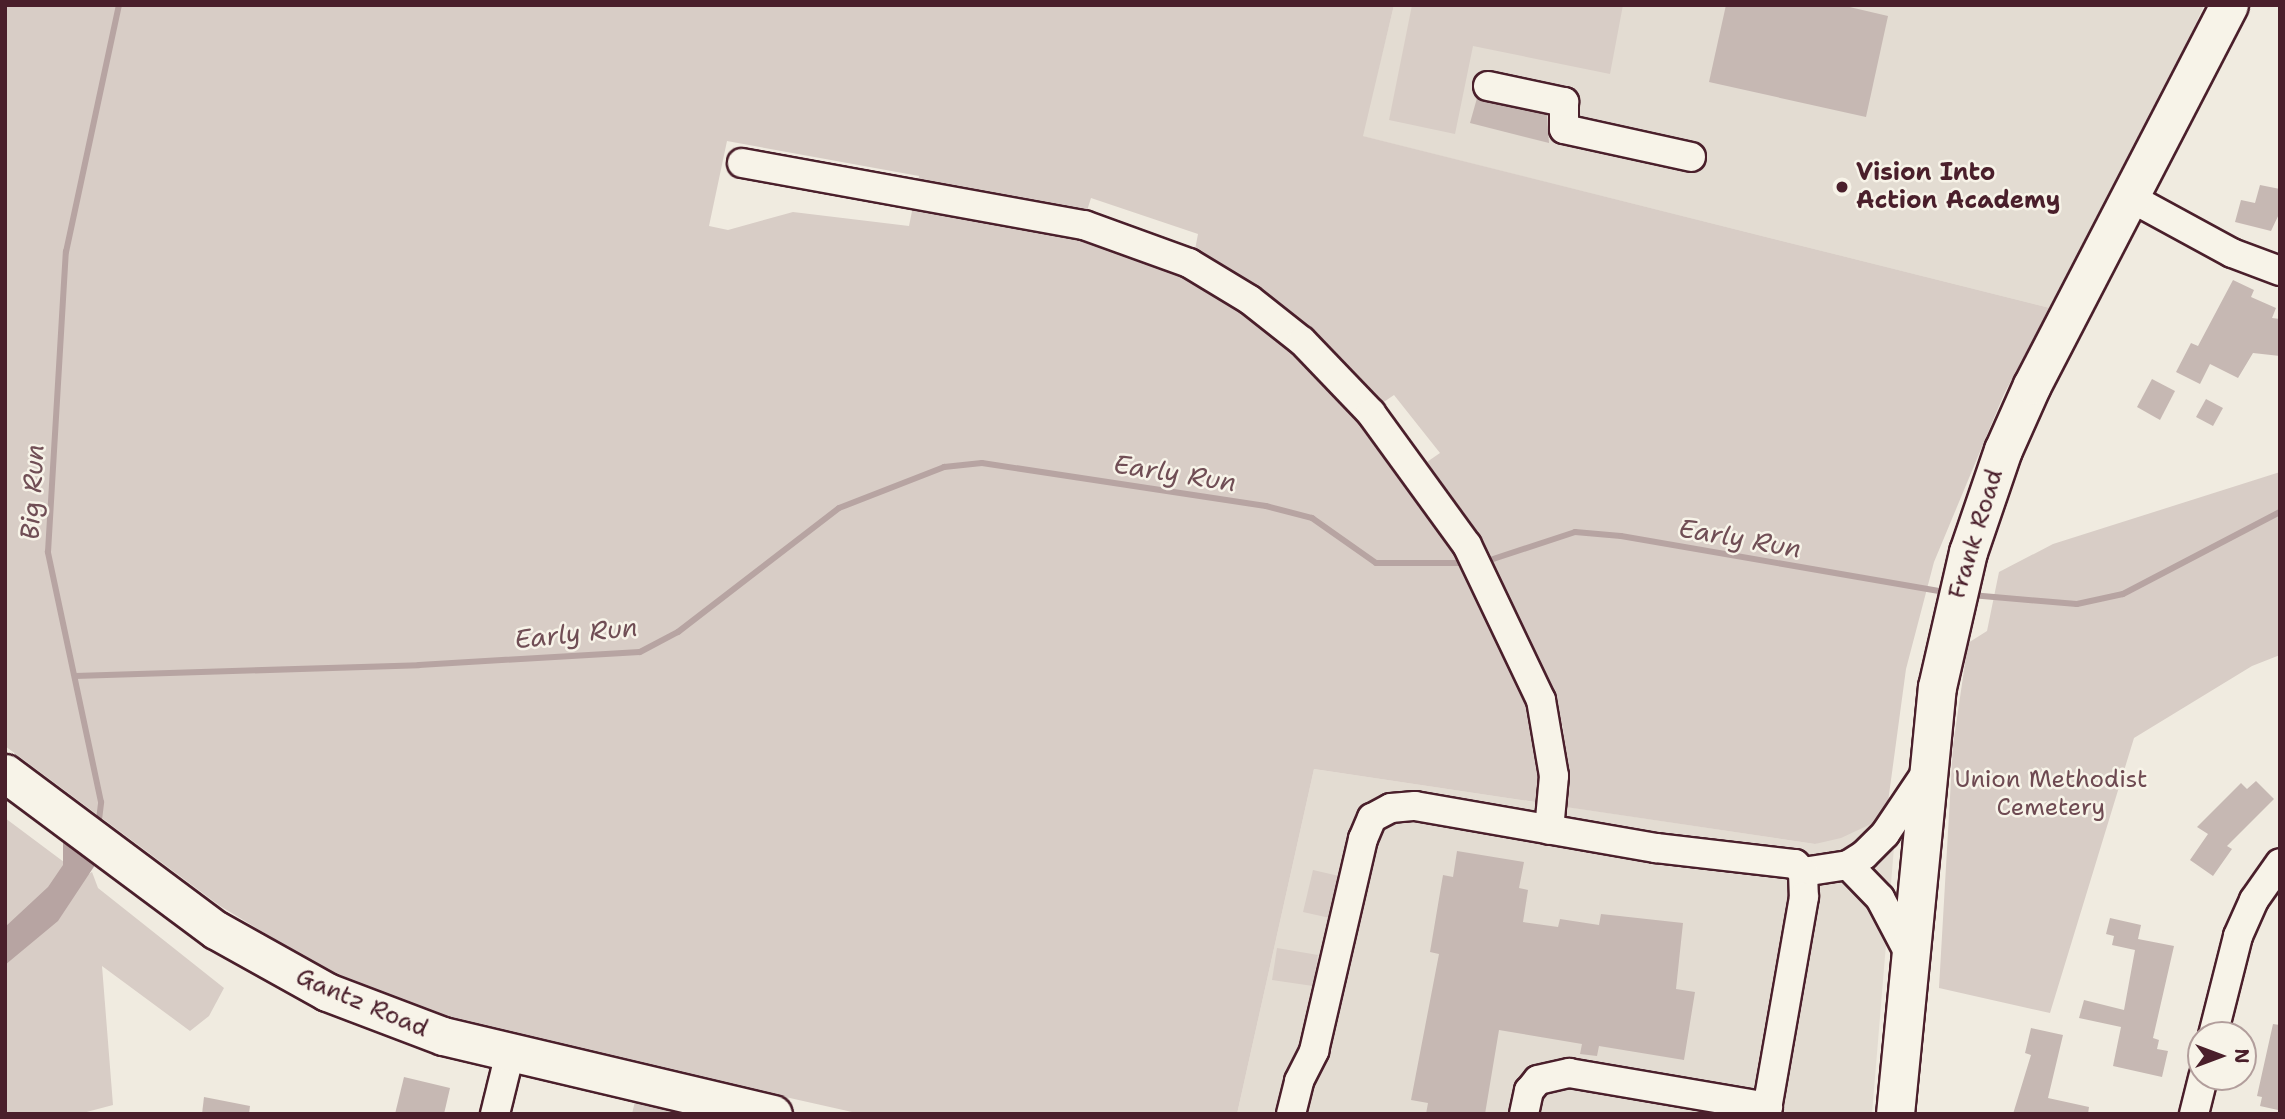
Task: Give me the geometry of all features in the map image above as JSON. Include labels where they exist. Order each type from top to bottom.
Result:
[{"type":"main road","name":"Frank Road","points":[[1895,1114],[1928,770],[1951,617],[1968,552],[2003,450],[2032,385],[2229,5]]},
{"type":"main road","name":"Gantz Road","points":[[5,773],[216,930],[295,976],[385,1016],[510,1053],[774,1114]]},
{"type":"street","points":[[1488,86],[1564,102],[1564,129],[1691,157]]},
{"type":"street","points":[[742,163],[1084,225],[1189,262],[1250,300],[1302,341],[1371,413],[1467,545],[1484,578],[1541,700],[1554,776],[1549,830]]},
{"type":"street","points":[[2131,198],[2232,253],[2280,271]]},
{"type":"street","points":[[1803,872],[1848,865],[1885,834],[1928,770]]},
{"type":"street","points":[[1292,1114],[1299,1081],[1314,1051],[1372,818],[1391,808],[1415,806],[1656,848],[1777,859],[1795,864],[1803,872],[1804,897],[1767,1110],[1569,1073],[1538,1080],[1529,1091],[1524,1114]]},
{"type":"street","points":[[2217,1021],[2238,936],[2254,900],[2280,863]]},
{"type":"street","points":[[1848,865],[1880,898],[1911,957]]},
{"type":"street","points":[[495,1114],[510,1053]]},
{"type":"street","points":[[2194,1114],[2200,1091]]},
{"type":"shaded area","name":"Vision Into Action Academy","points":[[1394,5],[2204,5],[2143,142],[2050,308],[1362,136]]},
{"type":"shaded area","points":[[1314,769],[1815,844],[1897,811],[1872,1114],[1237,1114]]},
{"type":"shaded area","points":[[63,838],[103,853],[58,921],[5,965],[5,927],[48,887],[63,865]]},
{"type":"green space","points":[[5,5],[1394,5],[1363,136],[2050,308],[2004,394],[1934,562],[1906,669],[1886,817],[1841,838],[1815,844],[1559,806],[1565,761],[1563,727],[1508,607],[1424,464],[1440,453],[1394,395],[1378,406],[1194,255],[1198,234],[1091,198],[1085,217],[917,189],[919,176],[727,141],[709,226],[728,230],[793,212],[909,226],[913,206],[1083,236],[1196,276],[1313,362],[1402,463],[1455,546],[1535,715],[1542,761],[1535,802],[1314,769],[1237,1114],[861,1114],[493,1031],[412,1007],[332,974],[220,906],[5,746]]},
{"type":"green space","points":[[1412,5],[1623,5],[1610,74],[1473,46],[1455,134],[1389,120]]},
{"type":"green space","name":"Union Methodist Cemetery","points":[[2280,472],[2280,655],[2252,666],[2134,738],[2050,1013],[1939,988],[1953,745],[1968,643],[1987,631],[1999,572],[2053,544]]},
{"type":"green space","points":[[5,818],[84,877],[92,872],[98,888],[224,988],[209,1016],[190,1031],[102,966],[113,1105],[79,1114],[5,1114]]},
{"type":"green space","points":[[1313,870],[1339,876],[1330,918],[1303,912]]},
{"type":"green space","points":[[1277,948],[1318,955],[1313,986],[1272,980]]},
{"type":"green space","points":[[635,1101],[694,1114],[632,1114]]},
{"type":"building","points":[[1726,5],[1841,5],[1888,16],[1866,117],[1709,82]]},
{"type":"building","points":[[1477,98],[1547,115],[1549,143],[1470,123]]},
{"type":"building","points":[[2260,185],[2280,189],[2280,212],[2271,231],[2235,222],[2241,200],[2255,203]]},
{"type":"building","points":[[2233,280],[2254,290],[2251,297],[2276,308],[2272,318],[2280,319],[2280,356],[2253,353],[2238,378],[2210,364],[2200,384],[2176,372],[2191,343],[2198,346]]},
{"type":"building","points":[[2152,379],[2175,391],[2160,420],[2137,407]]},
{"type":"building","points":[[2206,399],[2223,408],[2213,426],[2196,417]]},
{"type":"building","points":[[2256,781],[2274,799],[2227,846],[2232,849],[2213,876],[2190,860],[2208,834],[2197,827],[2241,783],[2247,789]]},
{"type":"building","points":[[1457,851],[1524,862],[1519,888],[1528,890],[1523,922],[1558,927],[1560,919],[1599,925],[1601,914],[1683,923],[1676,989],[1695,992],[1684,1060],[1599,1046],[1597,1056],[1580,1054],[1582,1044],[1499,1030],[1485,1114],[1426,1114],[1428,1103],[1411,1100],[1439,954],[1430,952],[1443,875],[1453,877]]},
{"type":"building","points":[[2110,918],[2141,925],[2138,939],[2174,946],[2153,1038],[2159,1040],[2157,1049],[2168,1051],[2162,1077],[2113,1066],[2121,1027],[2079,1018],[2084,1000],[2124,1010],[2135,950],[2112,945],[2114,936],[2106,934]]},
{"type":"building","points":[[2273,1024],[2280,1025],[2278,1110],[2260,1106],[2262,1097],[2257,1096]]},
{"type":"building","points":[[2031,1028],[2063,1035],[2048,1098],[2089,1107],[2088,1114],[2013,1114],[2031,1055],[2025,1053]]},
{"type":"building","points":[[404,1077],[450,1088],[444,1114],[395,1114]]},
{"type":"building","points":[[204,1097],[250,1106],[249,1114],[202,1114]]},
{"type":"waterway","name":"Big Run","points":[[98,828],[101,802],[48,552],[66,252],[119,5]]},
{"type":"waterway","name":"Early Run","points":[[75,676],[419,665],[640,652],[678,632],[839,508],[944,467],[982,463],[1266,506],[1312,518],[1376,563],[1466,563]]},
{"type":"waterway","name":"Early Run","points":[[1971,595],[2077,604],[2123,594],[2280,512]]},
{"type":"waterway","name":"Early Run","points":[[1484,562],[1575,532],[1621,536],[1946,592]]},
{"type":"place","name":"Vision Into Action Academy","points":[[1842,187]]}]
